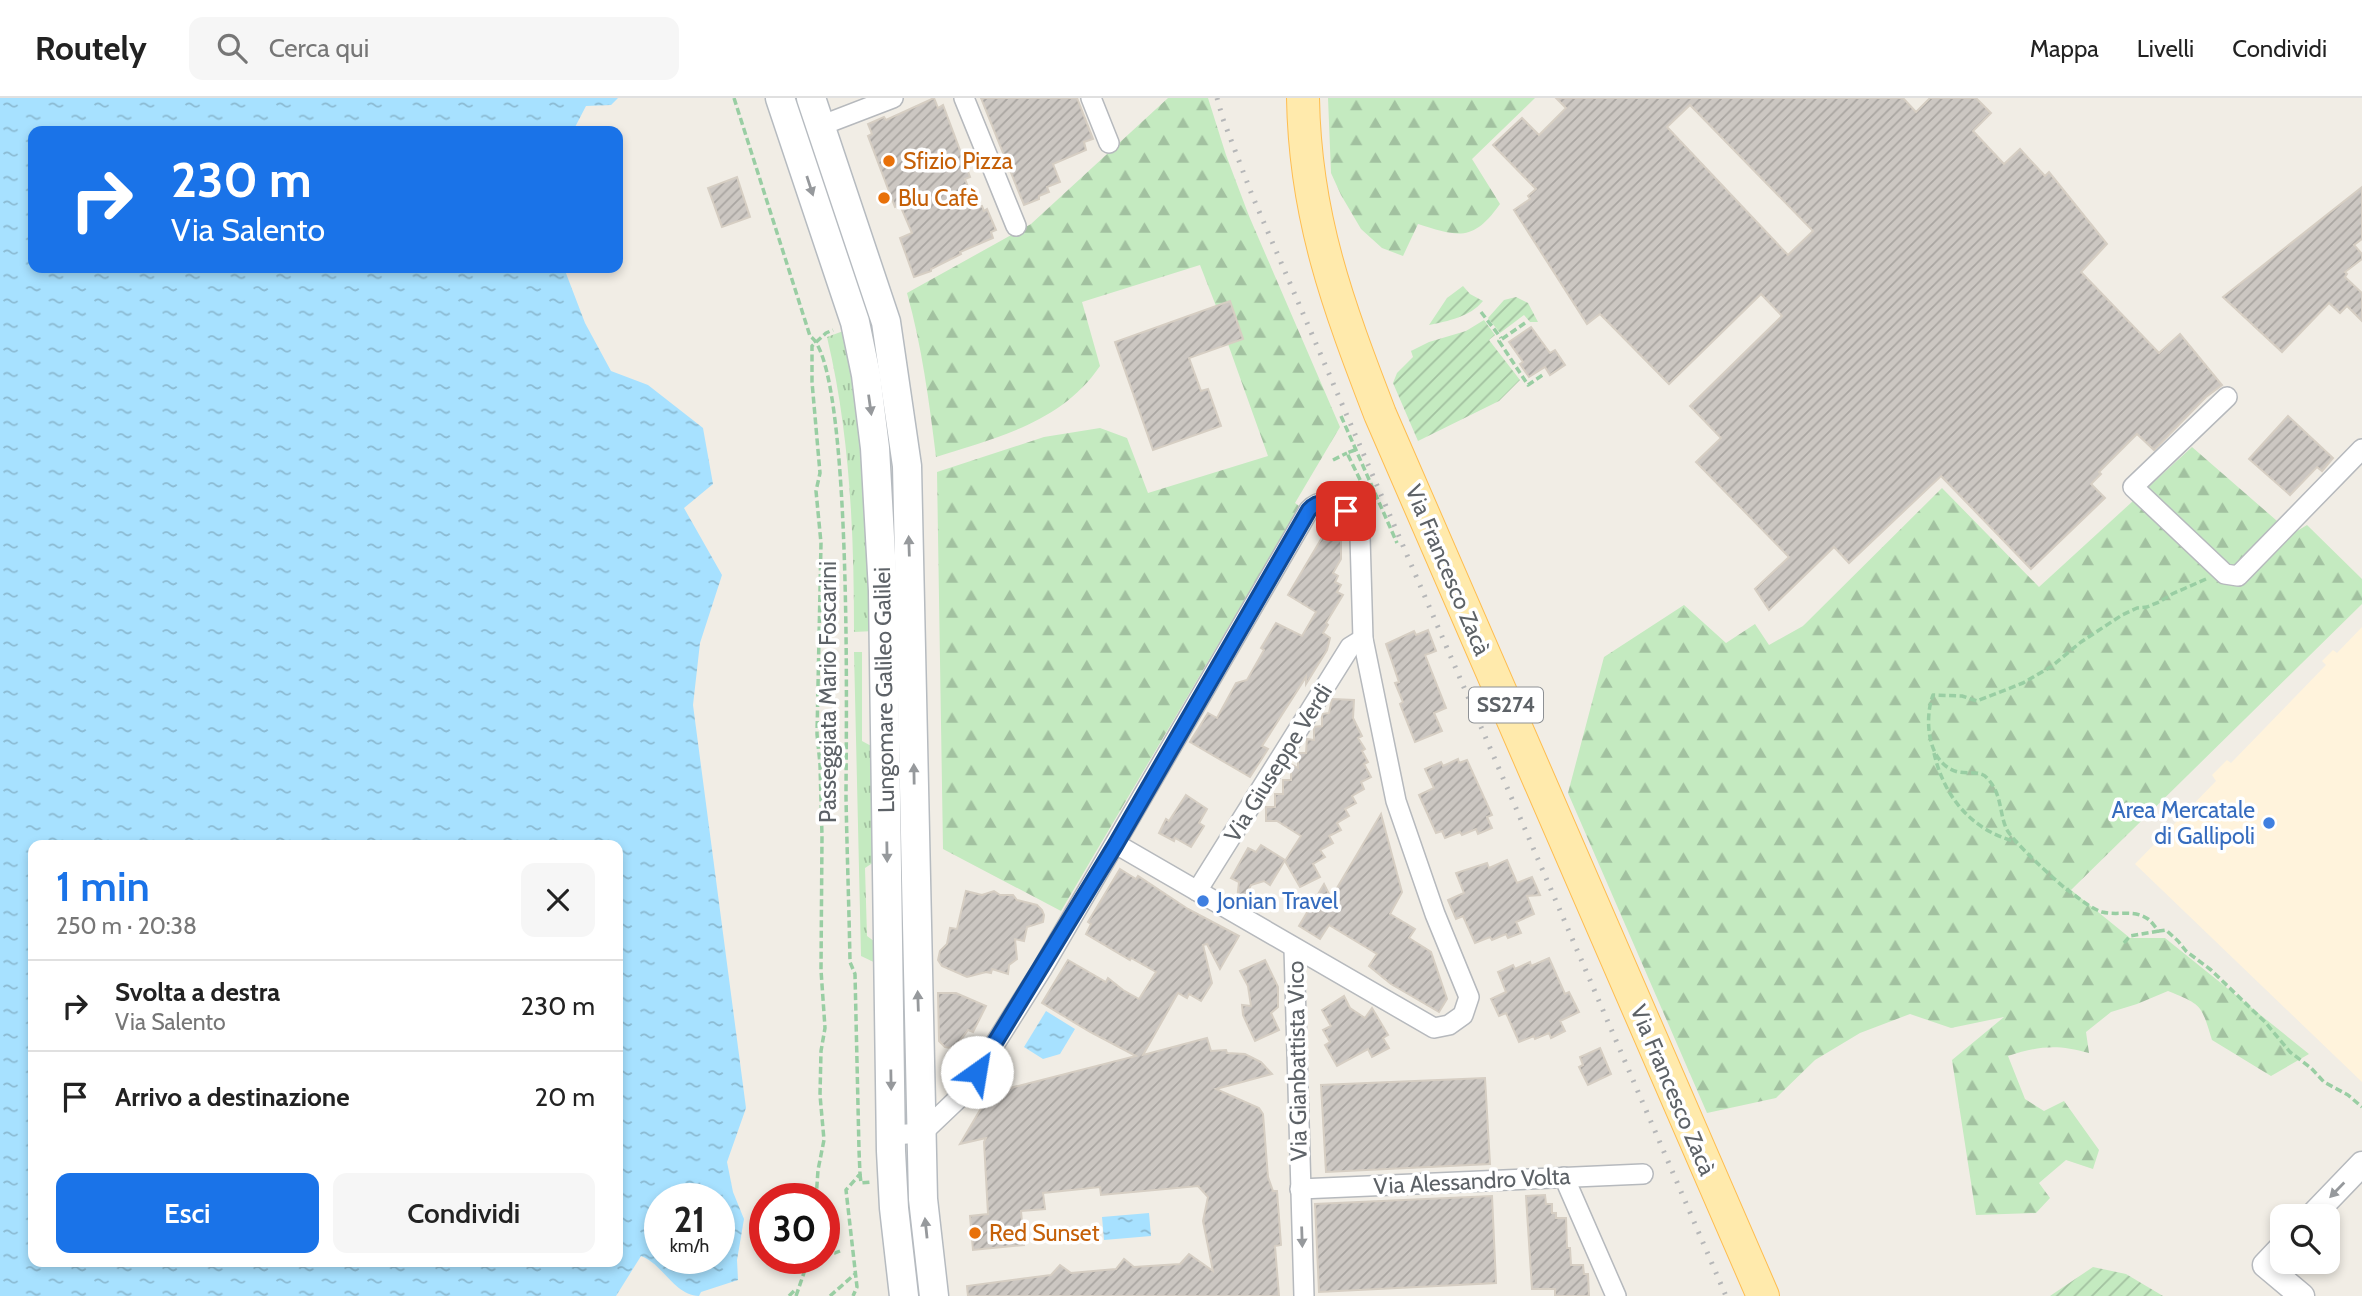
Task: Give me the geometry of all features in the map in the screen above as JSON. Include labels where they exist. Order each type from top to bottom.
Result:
[{"type":"main road","name":"Lungomare Galileo Galilei","points":[[780,98],[855,322],[866,375],[875,447],[883,591],[894,1208],[904,1296]]},
{"type":"main road","name":"Lungomare Galileo Galilei","points":[[811,98],[886,322],[907,466],[923,1199],[934,1296]]},
{"type":"main road","name":"Via Francesco Zacà","points":[[1303,98],[1304,142],[1316,220],[1325,262],[1347,330],[1380,414],[1763,1296]]},
{"type":"main road","points":[[793,136],[820,126]]},
{"type":"street","points":[[820,126],[893,98]]},
{"type":"street","points":[[964,98],[1016,226]]},
{"type":"street","points":[[1091,98],[1109,143]]},
{"type":"street","points":[[2227,397],[2133,487],[2222,571],[2231,576],[2238,576],[2362,449]]},
{"type":"street","points":[[892,1135],[922,1133],[964,1093],[1116,844],[1309,510],[1318,503],[1334,504],[1352,516],[1359,529],[1363,579],[1363,639],[1396,801],[1435,914],[1469,997],[1463,1015],[1448,1025],[1434,1028],[1294,948]]},
{"type":"street","name":"Via Giuseppe Verdi","points":[[1197,891],[1350,647],[1363,639]]},
{"type":"street","name":"Via Gianbattista Vico","points":[[1116,844],[1294,948],[1304,1296]]},
{"type":"street","points":[[2324,1204],[2362,1164]]},
{"type":"street","name":"Via Alessandro Volta","points":[[1300,1189],[1643,1174]]},
{"type":"street","points":[[1564,1177],[1616,1296]]},
{"type":"street","points":[[2276,1274],[2302,1296]]},
{"type":"path","name":"Passeggiata Mario Foscarini","points":[[734,98],[810,335],[817,340],[823,354],[837,436],[844,517],[850,962],[855,974],[860,1174],[846,1190],[857,1287],[852,1296]]},
{"type":"path","points":[[1481,312],[1502,339]]},
{"type":"path","points":[[817,1183],[824,1140],[820,1095],[821,1051],[825,1028],[821,970],[820,764],[817,734],[821,543],[816,491],[820,472],[812,383],[812,346],[826,333],[855,322]]},
{"type":"path","points":[[1525,323],[1499,341],[1528,385],[1544,374]]},
{"type":"path","points":[[1341,416],[1397,542]]},
{"type":"path","points":[[1333,460],[1355,449]]},
{"type":"path","points":[[1347,453],[1368,498],[1368,515]]},
{"type":"path","points":[[2019,843],[1987,831],[1961,812],[1946,788],[1930,742],[1931,728],[1927,715],[1933,695],[1962,696],[1977,701],[2023,684],[2122,615],[2159,602],[2222,571]]},
{"type":"path","points":[[1934,751],[1956,771],[1979,773],[1987,777],[2001,801],[2005,828],[2067,889],[2095,909],[2109,913],[2137,914],[2149,919],[2159,931]]},
{"type":"path","points":[[2124,943],[2130,936],[2166,930],[2265,1021],[2281,1043],[2324,1082],[2348,1095],[2362,1107]]},
{"type":"path","points":[[796,1296],[803,1274]]},
{"type":"path","points":[[830,1296],[855,1274]]},
{"type":"path","points":[[789,1296],[797,1289]]},
{"type":"shaded area","name":"Area Mercatale di Gallipoli","points":[[2362,627],[2362,1082],[2135,864],[2216,781],[2212,775],[2227,760],[2231,763],[2326,665],[2322,661],[2333,650],[2337,653]]},
{"type":"green space","points":[[1168,98],[1208,98],[1249,216],[1340,427],[1295,503],[1299,506],[1061,911],[943,849],[937,472],[1044,437],[1100,428],[1127,438],[1148,493],[1268,456],[1228,344],[1243,339],[1216,306],[1200,265],[1082,302],[1100,366],[1084,385],[1067,401],[1027,425],[936,457],[921,354],[907,293],[1031,224]]},
{"type":"green space","points":[[1328,98],[1535,98],[1472,159],[1500,204],[1490,216],[1482,225],[1464,233],[1444,232],[1418,224],[1403,256],[1382,248],[1361,229],[1341,195],[1331,173]]},
{"type":"green space","points":[[1463,286],[1470,294],[1483,301],[1465,315],[1429,325],[1447,298]]},
{"type":"green space","points":[[1516,297],[1528,303],[1538,322],[1530,322],[1524,315],[1500,333],[1488,318],[1504,300]]},
{"type":"green space","points":[[1484,320],[1495,335],[1489,340],[1520,380],[1499,401],[1418,441],[1393,383],[1397,373],[1413,357],[1411,351],[1429,342],[1466,331]]},
{"type":"green space","points":[[846,330],[861,414],[874,631],[854,632],[853,557],[846,447],[827,337]]},
{"type":"green space","points":[[2192,447],[2292,534],[2307,525],[2362,579],[2362,604],[2071,890],[2130,938],[2165,938],[2309,1054],[2271,1076],[2212,1040],[2199,1007],[2168,991],[2111,1012],[2086,1032],[2089,1053],[2048,1047],[2008,1056],[2025,1099],[2044,1111],[2064,1101],[2099,1150],[2093,1169],[2066,1160],[2039,1183],[2050,1198],[2036,1213],[1976,1215],[1952,1060],[2004,1017],[1951,1028],[1910,1014],[1860,1033],[1815,1060],[1776,1098],[1707,1113],[1568,793],[1604,657],[1684,605],[1726,643],[1755,624],[1769,645],[1803,626],[1942,488],[2039,587]]},
{"type":"green space","points":[[854,652],[862,652],[862,741],[875,748],[877,860],[865,868],[867,936],[878,944],[880,965],[861,956]]},
{"type":"green space","points":[[2093,1267],[2126,1274],[2163,1296],[2050,1296]]},
{"type":"water","points":[[0,98],[618,98],[611,105],[586,106],[576,126],[28,126],[28,273],[566,273],[585,323],[611,371],[648,385],[703,428],[713,484],[684,508],[722,575],[700,643],[693,705],[746,1108],[727,1162],[731,1183],[644,1183],[644,1258],[641,1256],[616,1296],[0,1296]]},
{"type":"water","points":[[1046,1011],[1075,1029],[1060,1054],[1043,1059],[1024,1047]]},
{"type":"water","points":[[735,1197],[744,1219],[737,1260],[738,1280],[701,1292],[699,1296],[690,1295],[665,1274],[735,1274]]},
{"type":"water","points":[[1149,1213],[1151,1236],[1104,1240],[1102,1217]]},
{"type":"building","points":[[934,98],[938,108],[943,105],[970,177],[965,179],[976,208],[982,206],[984,211],[987,209],[996,230],[991,232],[993,238],[960,252],[961,254],[931,271],[914,277],[900,238],[912,233],[900,205],[895,207],[868,136],[872,134],[868,124],[884,117],[886,120]]},
{"type":"building","points":[[981,98],[1077,98],[1093,139],[1084,142],[1086,150],[1053,164],[1060,182],[1047,187],[1049,192],[1039,196],[1039,199],[1024,205]]},
{"type":"building","points":[[1556,98],[1903,98],[1916,112],[1930,98],[1976,98],[1991,113],[1973,131],[2004,164],[2020,149],[2045,176],[2049,172],[2107,244],[2081,272],[2159,353],[2180,334],[2222,385],[2206,397],[2154,450],[2137,434],[2099,472],[2101,474],[2091,484],[2105,498],[2031,569],[1941,476],[1849,563],[1834,547],[1769,610],[1755,589],[1789,557],[1696,462],[1721,438],[1690,406],[1782,316],[1761,294],[1669,384],[1600,314],[1587,324],[1514,210],[1530,199],[1528,196],[1536,189],[1493,145],[1522,118],[1539,135],[1566,108]],"holes":[[[1690,105],[1813,231],[1788,255],[1667,127]]]},
{"type":"building","points":[[737,177],[750,217],[722,227],[708,188]]},
{"type":"building","points":[[2362,187],[2362,239],[2354,245],[2362,254],[2362,259],[2345,272],[2345,277],[2362,293],[2362,321],[2347,306],[2340,313],[2329,303],[2282,352],[2223,297]]},
{"type":"building","points":[[1230,301],[1243,339],[1189,358],[1201,391],[1208,389],[1221,426],[1153,450],[1115,342]]},
{"type":"building","points":[[1531,327],[1550,353],[1555,350],[1565,365],[1550,375],[1545,367],[1529,377],[1520,364],[1523,362],[1509,342]]},
{"type":"building","points":[[2288,416],[2333,458],[2322,471],[2317,467],[2290,495],[2249,459]]},
{"type":"building","points":[[1330,524],[1341,530],[1341,559],[1333,573],[1338,576],[1335,582],[1341,585],[1337,592],[1343,595],[1323,633],[1330,638],[1327,650],[1306,684],[1306,677],[1262,746],[1268,749],[1250,777],[1190,742],[1208,713],[1217,718],[1236,683],[1247,680],[1276,623],[1302,636],[1316,612],[1288,595]]},
{"type":"building","points":[[1428,630],[1436,651],[1425,655],[1446,708],[1434,713],[1442,731],[1415,742],[1400,704],[1403,702],[1395,683],[1399,682],[1386,644],[1414,631],[1416,635]]},
{"type":"building","points":[[1332,699],[1354,700],[1353,718],[1362,736],[1358,738],[1365,749],[1362,751],[1368,762],[1364,764],[1371,777],[1361,782],[1364,789],[1352,796],[1356,803],[1345,809],[1349,816],[1337,823],[1341,830],[1329,836],[1333,843],[1320,850],[1325,857],[1313,864],[1320,877],[1300,887],[1285,861],[1301,836],[1277,821],[1266,821],[1266,807],[1275,807],[1275,794],[1283,794],[1283,780],[1291,780],[1291,764],[1298,768],[1298,753],[1306,753],[1307,739],[1314,740],[1314,727],[1322,726],[1322,714],[1329,713]]},
{"type":"building","points":[[1458,759],[1459,763],[1467,760],[1492,815],[1487,817],[1492,828],[1478,834],[1476,829],[1445,838],[1442,831],[1436,833],[1419,795],[1434,788],[1425,769],[1441,762],[1443,766]]},
{"type":"building","points":[[1186,795],[1207,809],[1199,823],[1204,826],[1191,847],[1159,833],[1166,819],[1169,821]]},
{"type":"building","points":[[1381,814],[1402,892],[1390,914],[1415,929],[1409,938],[1431,952],[1447,999],[1439,1012],[1391,984],[1369,966],[1377,954],[1329,925],[1320,939],[1299,926],[1324,884],[1331,898]]},
{"type":"building","points":[[1261,845],[1285,860],[1270,885],[1264,881],[1251,885],[1242,903],[1237,900],[1239,882],[1231,878],[1248,848],[1256,852]]},
{"type":"building","points":[[1507,860],[1517,883],[1532,877],[1540,895],[1527,896],[1534,914],[1516,922],[1521,933],[1508,938],[1506,934],[1492,940],[1490,937],[1475,943],[1463,916],[1456,919],[1448,900],[1464,893],[1456,873],[1487,863],[1489,868]]},
{"type":"building","points":[[1120,869],[1136,879],[1138,876],[1188,909],[1239,936],[1220,969],[1207,944],[1203,945],[1212,983],[1201,1001],[1189,994],[1187,998],[1178,993],[1143,1055],[1207,1038],[1211,1051],[1226,1050],[1227,1053],[1245,1054],[1261,1062],[1272,1074],[1216,1089],[1259,1108],[1263,1114],[1268,1177],[1273,1191],[1277,1191],[1281,1245],[1275,1246],[1279,1296],[968,1296],[967,1286],[1051,1275],[1060,1265],[1071,1273],[1116,1269],[1124,1259],[1134,1267],[1180,1264],[1189,1254],[1213,1271],[1203,1221],[1208,1197],[1198,1186],[1101,1195],[1100,1187],[1043,1193],[1045,1209],[1021,1211],[1024,1245],[973,1250],[970,1216],[988,1214],[984,1142],[986,1138],[960,1144],[990,1093],[1136,1056],[1042,1003],[1068,960],[1106,982],[1108,978],[1139,999],[1156,972],[1086,934],[1091,924],[1088,922]]},
{"type":"building","points":[[966,891],[982,895],[994,891],[1000,895],[1013,895],[1017,900],[1037,905],[1042,910],[1043,922],[1027,927],[1024,941],[1015,939],[1017,959],[1009,965],[1008,974],[992,969],[991,973],[967,977],[942,966],[938,960],[940,951],[947,944],[950,928],[957,929]]},
{"type":"building","points":[[1549,958],[1565,994],[1569,992],[1579,1012],[1560,1021],[1565,1031],[1551,1038],[1549,1033],[1519,1042],[1506,1013],[1499,1016],[1491,999],[1506,992],[1498,972],[1513,965],[1515,969],[1530,962],[1531,966]]},
{"type":"building","points":[[1265,960],[1278,987],[1278,1007],[1271,1013],[1279,1030],[1255,1041],[1243,1015],[1242,1005],[1251,1006],[1248,986],[1240,971]]},
{"type":"building","points":[[938,993],[956,993],[986,1006],[973,1032],[968,1030],[957,1045],[951,1048],[945,1047],[939,1041]]},
{"type":"building","points":[[1344,996],[1350,1008],[1365,1018],[1372,1008],[1388,1035],[1383,1038],[1389,1048],[1372,1057],[1368,1049],[1337,1066],[1325,1045],[1330,1042],[1323,1030],[1331,1026],[1322,1010]]},
{"type":"building","points":[[1600,1048],[1611,1074],[1588,1085],[1579,1067],[1583,1065],[1580,1057]]},
{"type":"building","points":[[1485,1078],[1490,1164],[1326,1172],[1321,1085]]},
{"type":"building","points":[[1545,1195],[1546,1204],[1552,1204],[1552,1213],[1556,1213],[1556,1218],[1566,1218],[1567,1248],[1570,1248],[1571,1265],[1583,1265],[1584,1274],[1588,1274],[1589,1296],[1555,1296],[1555,1289],[1532,1289],[1526,1196]]},
{"type":"building","points":[[1492,1196],[1496,1283],[1319,1292],[1315,1204]]},
{"type":"railway","points":[[1217,98],[1252,195],[1726,1296]]},
{"type":"place","name":"Sfizio Pizza","points":[[889,161]]},
{"type":"place","name":"Blu Cafè","points":[[884,198]]},
{"type":"place","name":"Area Mercatale di Gallipoli","points":[[2269,823]]},
{"type":"place","name":"Jonian Travel","points":[[1203,901]]},
{"type":"place","name":"Red Sunset","points":[[975,1233]]},
{"type":"route","points":[[977,1072],[1116,844],[1309,510],[1318,503],[1329,502],[1346,511]]}]
